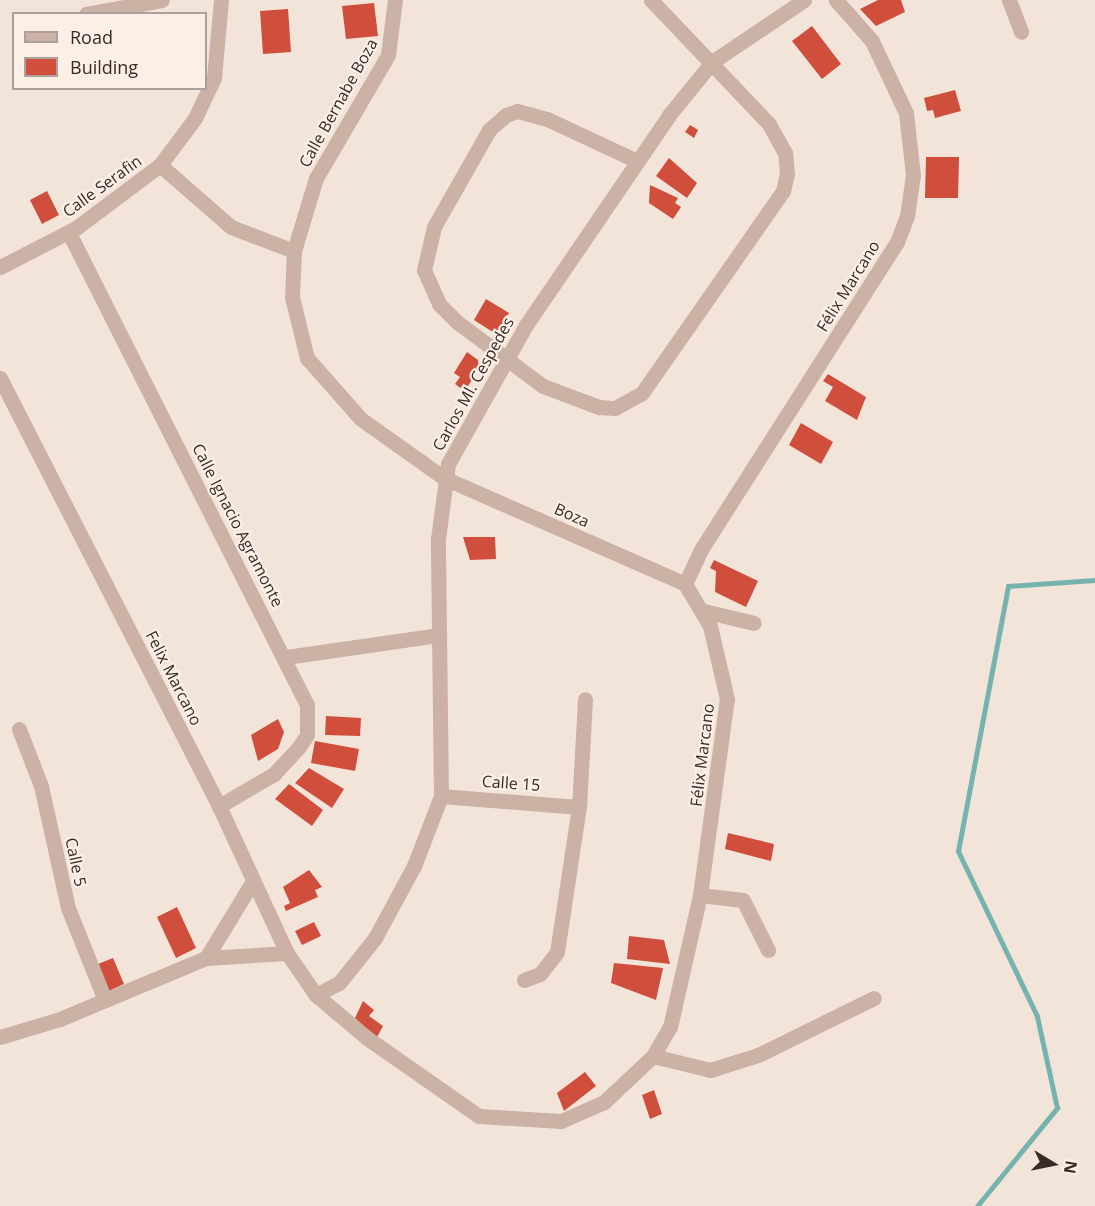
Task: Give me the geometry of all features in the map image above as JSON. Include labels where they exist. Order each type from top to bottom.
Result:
[{"type":"street","points":[[97,12],[162,0]]},
{"type":"street","name":"Calle Serafin","points":[[0,267],[69,233],[160,165],[195,118],[214,78],[221,0]]},
{"type":"street","name":"Calle Bernabe Boza","points":[[395,0],[388,55],[316,178],[294,251],[292,297],[307,358],[361,419],[444,478]]},
{"type":"street","points":[[635,160],[527,113],[506,115],[489,130],[434,227],[424,270],[439,304],[543,386],[583,403],[615,408],[630,402],[642,393],[783,191],[787,174],[778,136],[712,62],[651,0]]},
{"type":"street","name":"Carlos Ml. Cespedes","points":[[316,995],[339,983],[375,938],[414,866],[441,796],[439,635],[444,478],[506,359],[635,160],[712,62],[804,0]]},
{"type":"street","name":"Félix Marcano","points":[[316,995],[367,1038],[479,1116],[495,1120],[561,1121],[604,1102],[653,1056],[683,987],[700,895],[727,699],[722,664],[704,610],[685,585],[702,548],[892,250],[907,216],[913,145],[895,80],[872,40],[836,0]]},
{"type":"street","points":[[1009,0],[1021,32]]},
{"type":"street","points":[[160,165],[231,227],[294,251]]},
{"type":"street","name":"Calle Ignacio Agramonte","points":[[69,233],[286,657],[307,705],[307,735],[274,774],[219,806]]},
{"type":"street","name":"Felix Marcano","points":[[0,378],[219,806],[287,953],[316,995]]},
{"type":"street","name":"Boza","points":[[444,478],[685,585]]},
{"type":"street","points":[[704,610],[754,623]]},
{"type":"street","points":[[286,657],[439,635]]},
{"type":"street","points":[[524,980],[540,974],[556,952],[579,807],[585,699]]},
{"type":"street","name":"Calle 5","points":[[19,729],[41,786],[68,908],[105,1000]]},
{"type":"street","name":"Calle 15","points":[[441,796],[579,807]]},
{"type":"street","points":[[206,958],[253,881]]},
{"type":"street","points":[[700,895],[743,900],[768,950]]},
{"type":"street","points":[[0,1037],[105,1000],[206,958],[287,953]]},
{"type":"street","points":[[653,1056],[710,1070],[758,1055],[874,998]]},
{"type":"building","points":[[878,0],[901,0],[905,12],[876,26],[860,9]]},
{"type":"building","points":[[374,3],[378,36],[346,39],[342,6]]},
{"type":"building","points":[[288,9],[291,52],[263,54],[260,11]]},
{"type":"building","points":[[812,26],[841,64],[822,79],[792,41]]},
{"type":"building","points":[[955,90],[961,111],[935,118],[933,110],[927,111],[924,98]]},
{"type":"building","points":[[690,125],[698,130],[694,138],[685,132]]},
{"type":"building","points":[[926,157],[959,157],[958,198],[925,198]]},
{"type":"building","points":[[669,158],[697,183],[687,198],[656,176]]},
{"type":"building","points":[[650,185],[678,198],[675,203],[681,207],[673,219],[649,203]]},
{"type":"building","points":[[47,191],[59,215],[42,224],[30,200]]},
{"type":"building","points":[[486,299],[509,313],[496,334],[474,320]]},
{"type":"building","points":[[467,352],[478,360],[479,368],[465,391],[455,384],[460,377],[454,373]]},
{"type":"building","points":[[828,374],[866,397],[857,420],[825,401],[833,387],[823,381]]},
{"type":"building","points":[[801,423],[833,442],[821,464],[789,445]]},
{"type":"building","points":[[463,537],[495,537],[496,559],[470,560]]},
{"type":"building","points":[[714,560],[758,581],[746,607],[715,592],[716,571],[710,568]]},
{"type":"building","points":[[326,716],[361,718],[360,736],[325,735]]},
{"type":"building","points":[[278,719],[284,732],[278,749],[258,761],[251,735]]},
{"type":"building","points":[[315,741],[359,749],[355,771],[311,763]]},
{"type":"building","points":[[309,768],[344,789],[332,808],[295,783]]},
{"type":"building","points":[[289,784],[323,810],[312,826],[275,799]]},
{"type":"building","points":[[728,833],[774,844],[771,861],[725,849]]},
{"type":"building","points":[[309,870],[322,887],[315,890],[318,897],[286,911],[284,906],[290,903],[283,887]]},
{"type":"building","points":[[177,907],[196,948],[176,958],[157,917]]},
{"type":"building","points":[[314,922],[321,936],[302,945],[295,931]]},
{"type":"building","points":[[629,936],[664,940],[670,964],[627,959]]},
{"type":"building","points":[[113,958],[124,984],[109,991],[98,964]]},
{"type":"building","points":[[614,963],[663,968],[656,1000],[611,983]]},
{"type":"building","points":[[363,1001],[374,1010],[369,1016],[383,1026],[376,1039],[355,1018]]},
{"type":"building","points":[[585,1072],[596,1086],[564,1111],[557,1093]]},
{"type":"building","points":[[654,1090],[662,1114],[650,1119],[642,1095]]},
{"type":"waterway","points":[[977,1206],[1057,1108],[1037,1016],[958,851],[1008,586],[1095,580]]}]
